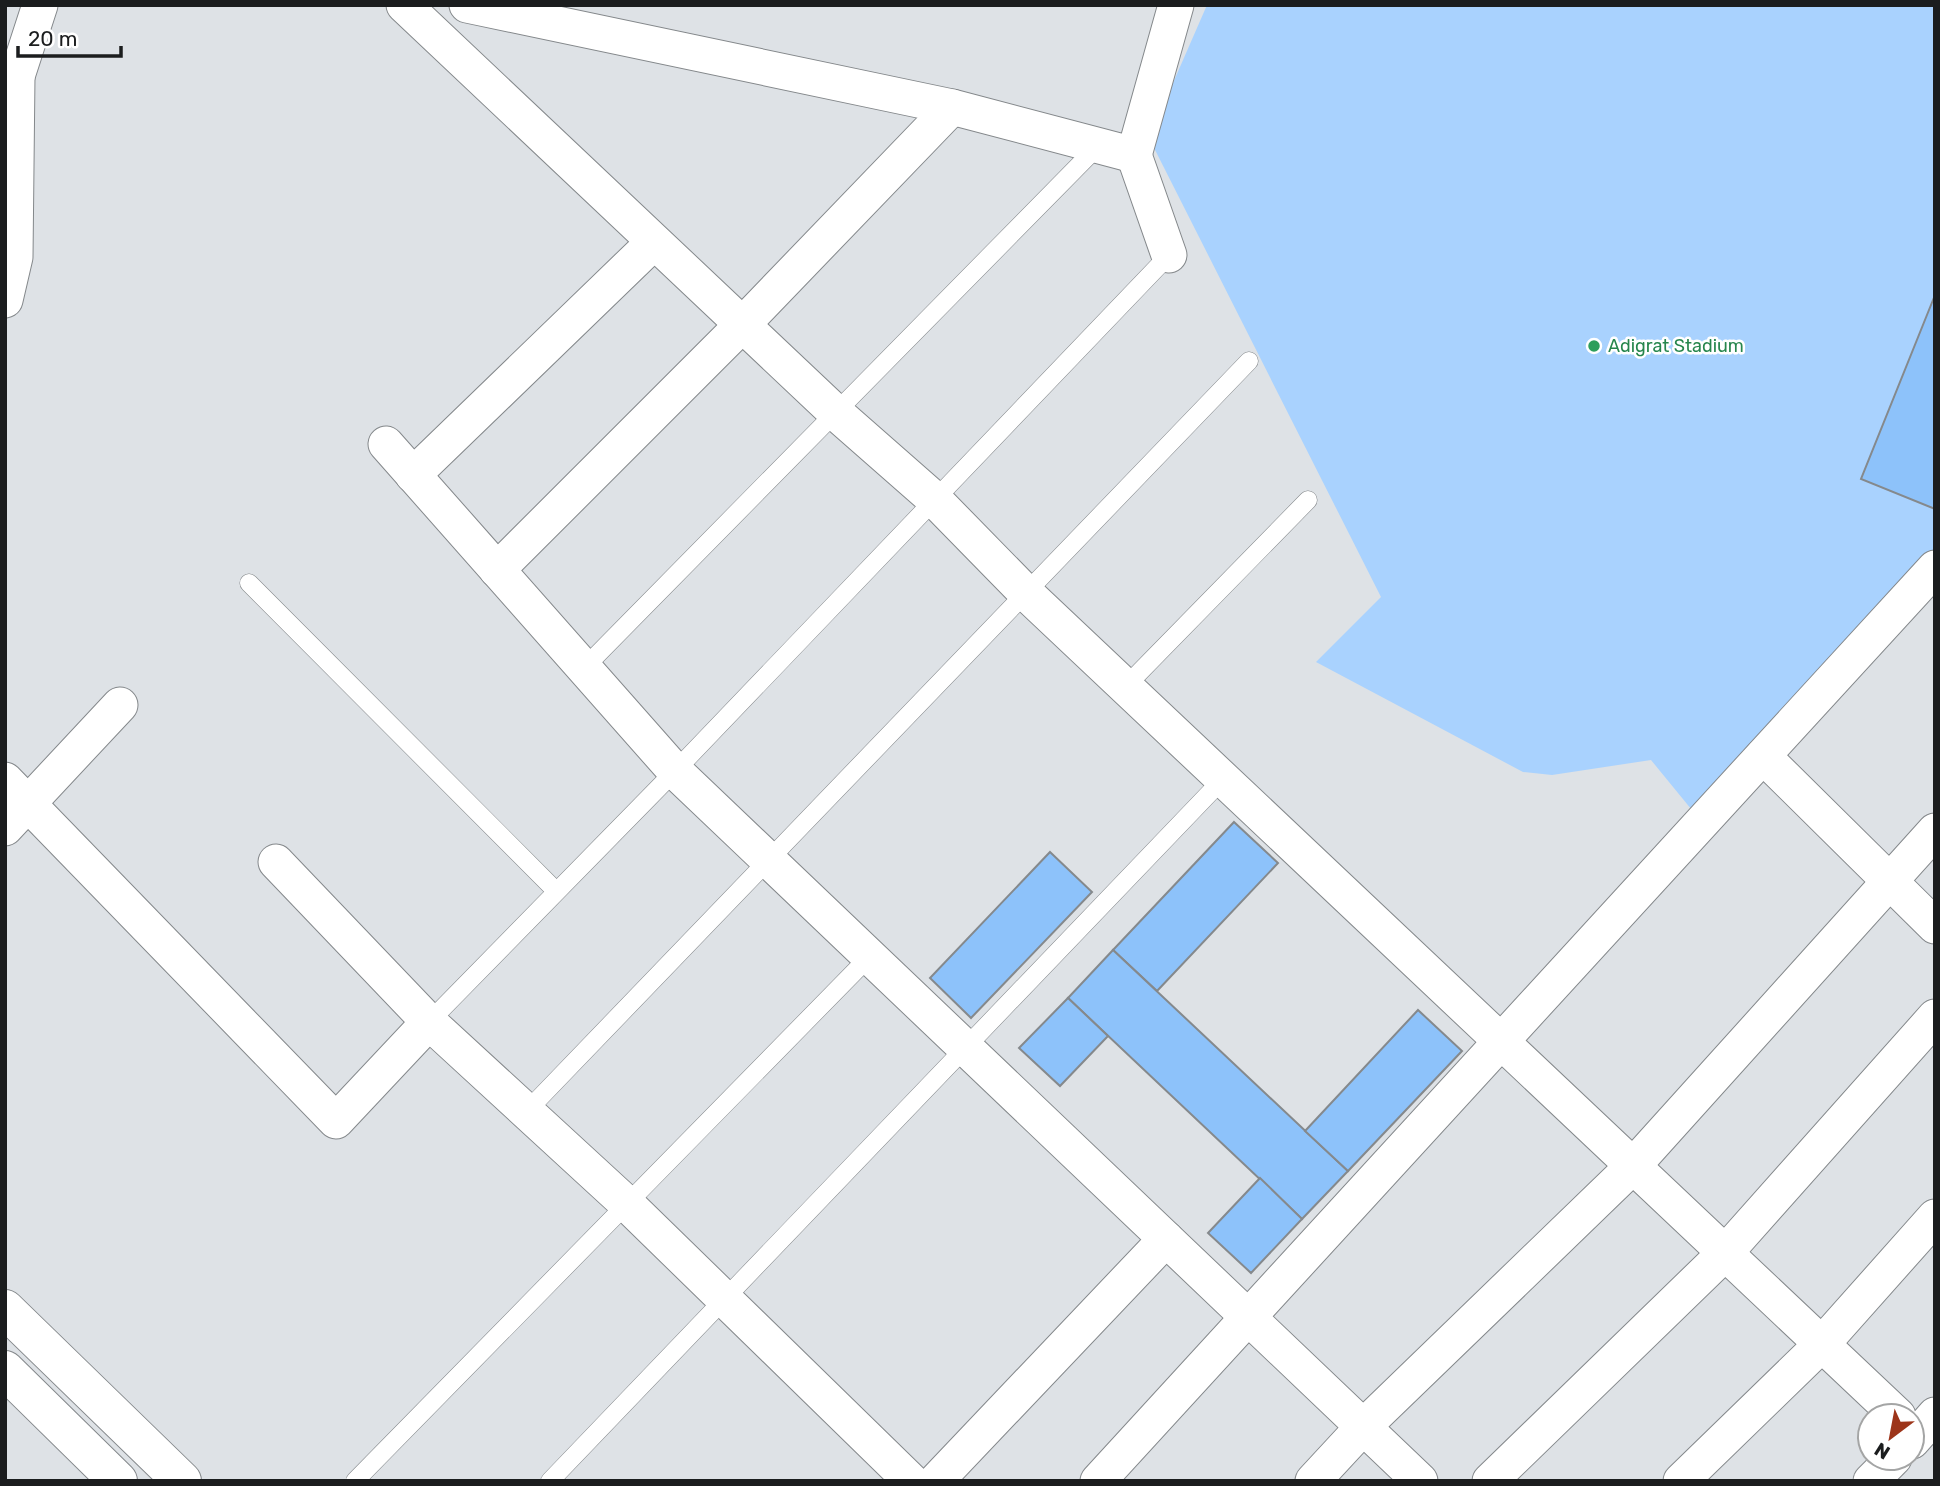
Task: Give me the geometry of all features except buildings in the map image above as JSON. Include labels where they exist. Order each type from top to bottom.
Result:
[{"type":"street","points":[[5,300],[15,257],[11,80],[40,5]]},
{"type":"street","points":[[404,5],[835,412],[934,499],[1026,593],[1881,1402]]},
{"type":"street","points":[[467,5],[952,107],[1134,155]]},
{"type":"street","points":[[1170,256],[1134,155],[1176,5]]},
{"type":"street","points":[[497,570],[742,325],[952,107]]},
{"type":"street","points":[[413,475],[654,242]]},
{"type":"street","points":[[386,444],[675,771],[1420,1481]]},
{"type":"street","points":[[1098,1481],[1935,568]]},
{"type":"street","points":[[5,828],[120,705]]},
{"type":"street","points":[[1763,756],[1935,926]]},
{"type":"street","points":[[5,780],[336,1121],[429,1022]]},
{"type":"street","points":[[1313,1481],[1363,1427],[1633,1166],[1935,831]]},
{"type":"street","points":[[276,862],[429,1022],[627,1204],[911,1481]]},
{"type":"street","points":[[1490,1481],[1726,1253],[1935,1017]]},
{"type":"street","points":[[1681,1481],[1822,1344],[1935,1217]]},
{"type":"street","points":[[936,1481],[1166,1239]]},
{"type":"street","points":[[5,1308],[182,1481]]},
{"type":"street","points":[[5,1370],[118,1481]]},
{"type":"lane","points":[[583,668],[1098,146]]},
{"type":"lane","points":[[429,1022],[675,771],[1170,256]]},
{"type":"lane","points":[[526,1112],[1249,361]]},
{"type":"lane","points":[[1125,687],[1308,500]]},
{"type":"lane","points":[[249,583],[555,891]]},
{"type":"lane","points":[[550,1481],[1223,779]]},
{"type":"lane","points":[[355,1481],[870,956]]},
{"type":"shaded area","name":"Adigrat Stadium","points":[[1207,5],[1935,5],[1935,553],[1696,815],[1651,760],[1552,775],[1523,772],[1316,662],[1381,597],[1149,138]]},
{"type":"place","name":"Adigrat Stadium","points":[[1594,346]]}]
